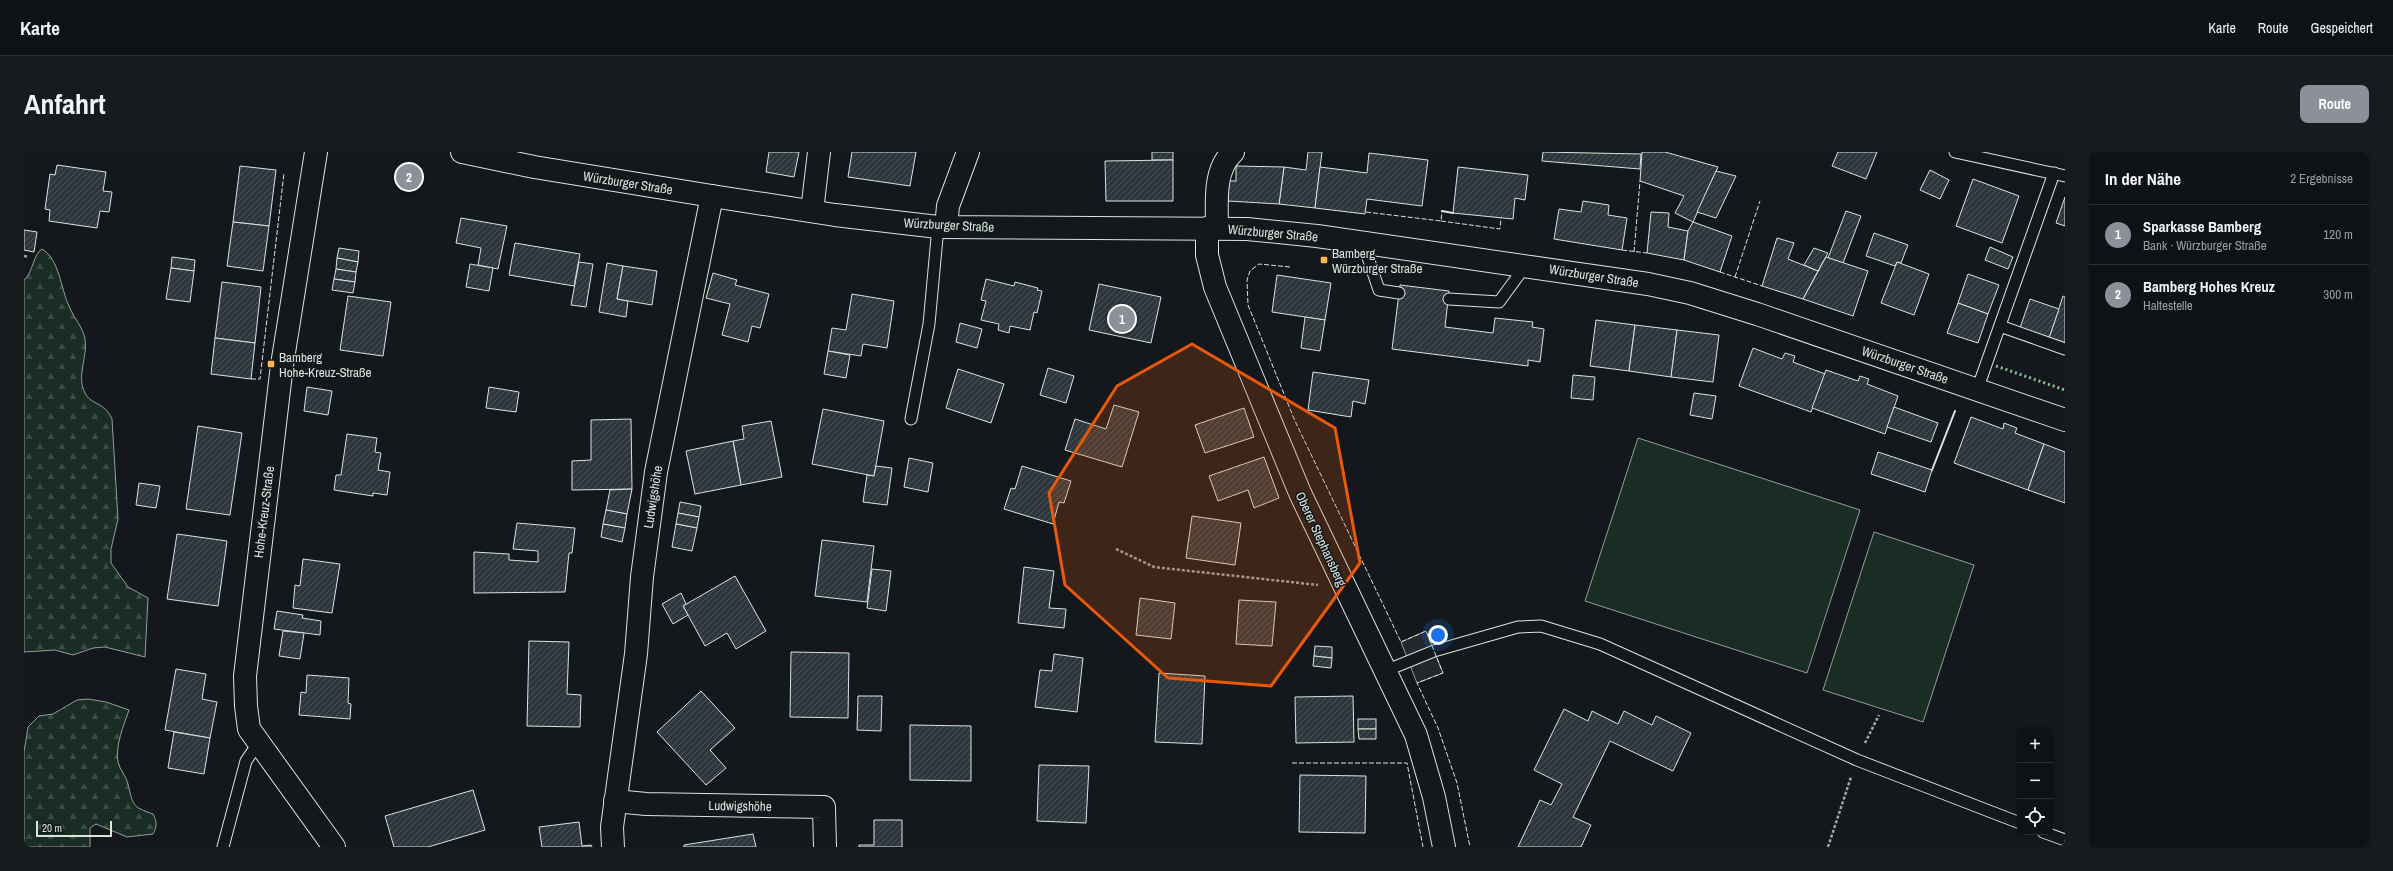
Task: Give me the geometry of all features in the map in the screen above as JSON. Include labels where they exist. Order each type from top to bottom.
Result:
[{"type":"street","name":"Hohe-Kreuz-Straße","points":[[316,152],[282,365],[245,676],[246,706],[249,729],[334,847]]},
{"type":"street","name":"Würzburger Straße","points":[[462,152],[492,155],[534,167],[712,196],[812,211],[942,227],[1212,228],[1281,232],[1526,265],[1648,284],[1690,293],[2065,420]]},
{"type":"street","points":[[812,211],[819,152]]},
{"type":"street","points":[[942,227],[948,206],[968,152]]},
{"type":"street","name":"Oberer Stephansberg","points":[[1233,152],[1227,158],[1217,186],[1207,255],[1215,287],[1300,493],[1344,588],[1416,735],[1434,797],[1444,847]]},
{"type":"street","name":"Ludwigshöhe","points":[[613,847],[612,827],[636,654],[642,577],[656,472],[712,196]]},
{"type":"street","name":"Ludwigshöhe","points":[[615,801],[646,804],[824,807],[824,847]]},
{"type":"lane","points":[[1955,152],[2060,174],[2000,326],[1977,390]]},
{"type":"lane","points":[[911,419],[929,324],[942,227]]},
{"type":"lane","points":[[1363,243],[1379,290],[1399,293]]},
{"type":"lane","points":[[1448,299],[1499,302],[1526,265]]},
{"type":"lane","points":[[2000,326],[2065,348]]},
{"type":"lane","points":[[1385,671],[1449,647],[1518,627],[1541,626],[1600,644],[1857,760],[2017,822]]},
{"type":"lane","points":[[223,847],[246,761],[259,742]]},
{"type":"lane","points":[[2051,835],[2065,840]]},
{"type":"path","points":[[24,256],[29,257]]},
{"type":"path","points":[[1116,549],[1154,567],[1344,588]]},
{"type":"path","points":[[1828,847],[1857,760],[1879,715]]},
{"type":"highlighted area","points":[[1192,344],[1335,428],[1360,563],[1271,686],[1168,678],[1065,585],[1049,493],[1117,386]]},
{"type":"green space","points":[[42,249],[53,260],[66,299],[84,335],[85,352],[82,380],[85,393],[91,400],[102,406],[109,413],[112,419],[118,519],[111,549],[111,563],[128,587],[148,598],[145,657],[105,647],[93,648],[73,655],[55,650],[24,652],[24,280],[27,277],[39,251]]},
{"type":"green space","points":[[1638,438],[1860,510],[1807,673],[1585,601]]},
{"type":"green space","points":[[1874,532],[1974,565],[1923,722],[1823,690]]},
{"type":"green space","points":[[88,699],[106,702],[129,710],[119,742],[117,756],[118,762],[127,781],[134,804],[137,807],[153,814],[156,826],[153,834],[127,837],[96,824],[90,828],[90,847],[24,847],[24,752],[28,727],[39,716],[53,714],[77,700]]},
{"type":"shaded area","points":[[1426,631],[1443,673],[1417,683],[1401,642]]},
{"type":"building","points":[[769,152],[799,152],[794,177],[766,172]]},
{"type":"building","points":[[852,152],[916,152],[910,186],[848,177]]},
{"type":"building","points":[[1152,152],[1173,152],[1173,160],[1152,160]]},
{"type":"building","points":[[1308,152],[1322,152],[1315,208],[1279,204],[1284,167],[1306,170]]},
{"type":"building","points":[[1543,152],[1641,154],[1640,169],[1542,161]]},
{"type":"building","points":[[1642,152],[1665,152],[1718,167],[1693,222],[1675,213],[1684,196],[1640,181]]},
{"type":"building","points":[[1838,152],[1877,152],[1866,179],[1832,166]]},
{"type":"building","points":[[1369,153],[1428,160],[1422,206],[1367,199],[1365,214],[1315,208],[1320,167],[1367,173]]},
{"type":"building","points":[[1173,160],[1173,201],[1106,201],[1105,161]]},
{"type":"building","points":[[57,165],[106,172],[103,191],[112,192],[109,212],[100,211],[97,228],[49,221],[50,210],[45,209],[50,174],[55,175]]},
{"type":"building","points":[[240,166],[276,170],[269,226],[233,222]]},
{"type":"building","points":[[1236,166],[1284,167],[1279,204],[1228,201],[1229,181],[1236,181]]},
{"type":"building","points":[[1458,167],[1528,175],[1525,200],[1515,198],[1513,219],[1453,213]]},
{"type":"building","points":[[1930,170],[1949,180],[1940,199],[1920,190]]},
{"type":"building","points":[[1716,171],[1736,176],[1716,218],[1697,212]]},
{"type":"building","points":[[1973,179],[2019,196],[2002,243],[1956,226]]},
{"type":"building","points":[[2065,197],[2065,226],[2056,223]]},
{"type":"building","points":[[1583,201],[1609,205],[1608,215],[1627,218],[1622,250],[1554,239],[1559,209],[1581,212]]},
{"type":"building","points":[[1846,211],[1861,216],[1843,263],[1828,258]]},
{"type":"building","points":[[1651,212],[1669,213],[1668,227],[1688,231],[1684,260],[1647,253]]},
{"type":"building","points":[[461,218],[507,226],[498,269],[478,265],[481,248],[456,243]]},
{"type":"building","points":[[233,222],[269,226],[263,271],[227,266]]},
{"type":"building","points":[[1693,222],[1732,236],[1720,272],[1684,260],[1688,231]]},
{"type":"building","points":[[24,230],[37,232],[34,252],[24,250]]},
{"type":"building","points":[[1874,233],[1908,245],[1901,263],[1897,262],[1895,266],[1866,256]]},
{"type":"building","points":[[1777,238],[1794,243],[1788,259],[1818,271],[1803,299],[1762,286]]},
{"type":"building","points":[[515,243],[580,254],[574,286],[509,275]]},
{"type":"building","points":[[1990,247],[2013,257],[2008,269],[1985,260]]},
{"type":"building","points":[[339,248],[359,251],[358,262],[337,258]]},
{"type":"building","points":[[1814,248],[1828,253],[1818,271],[1804,265]]},
{"type":"building","points":[[172,257],[195,260],[194,271],[171,268]]},
{"type":"building","points":[[1826,257],[1868,271],[1853,316],[1803,299]]},
{"type":"building","points":[[337,258],[358,262],[356,272],[336,269]]},
{"type":"building","points":[[579,262],[593,264],[586,307],[571,305]]},
{"type":"building","points":[[1897,262],[1929,274],[1914,315],[1881,303]]},
{"type":"building","points":[[607,263],[623,266],[617,299],[628,301],[626,317],[599,312]]},
{"type":"building","points":[[470,264],[493,268],[489,291],[466,287]]},
{"type":"building","points":[[623,266],[657,271],[652,305],[617,299]]},
{"type":"building","points":[[171,268],[194,271],[190,302],[166,299]]},
{"type":"building","points":[[336,269],[356,272],[355,282],[334,279]]},
{"type":"building","points":[[713,273],[737,280],[735,285],[769,294],[760,328],[752,326],[748,342],[722,335],[730,304],[706,298]]},
{"type":"building","points":[[1968,274],[1999,285],[1988,314],[1958,303]]},
{"type":"building","points":[[1277,275],[1331,283],[1325,320],[1272,312]]},
{"type":"building","points":[[334,279],[355,282],[353,293],[332,290]]},
{"type":"building","points":[[986,279],[1014,286],[1015,282],[1038,288],[1037,290],[1042,291],[1037,313],[1034,312],[1030,330],[1010,326],[1009,333],[998,330],[999,324],[981,320],[986,301],[981,300]]},
{"type":"building","points":[[222,282],[261,287],[255,343],[215,338]]},
{"type":"building","points":[[1099,284],[1161,297],[1151,343],[1089,330]]},
{"type":"building","points":[[1400,285],[1449,291],[1445,327],[1493,333],[1495,318],[1533,322],[1532,327],[1544,329],[1540,362],[1528,360],[1528,366],[1392,349]]},
{"type":"building","points":[[852,294],[894,301],[887,348],[863,344],[861,356],[828,351],[832,328],[846,330]]},
{"type":"building","points":[[348,296],[391,302],[383,356],[340,350]]},
{"type":"building","points":[[2063,296],[2065,297],[2065,344],[2049,338]]},
{"type":"building","points":[[2030,299],[2059,309],[2049,338],[2020,328]]},
{"type":"building","points":[[1958,303],[1988,314],[1978,343],[1947,333]]},
{"type":"building","points":[[1305,317],[1325,320],[1320,351],[1301,348]]},
{"type":"building","points":[[1596,320],[1635,325],[1629,371],[1590,366]]},
{"type":"building","points":[[960,323],[982,329],[977,348],[956,342]]},
{"type":"building","points":[[1635,325],[1677,330],[1671,377],[1629,371]]},
{"type":"building","points":[[1677,330],[1719,335],[1713,382],[1671,377]]},
{"type":"building","points":[[215,338],[255,343],[251,379],[211,374]]},
{"type":"building","points":[[1753,348],[1782,359],[1785,353],[1795,356],[1793,362],[1825,374],[1811,412],[1739,386]]},
{"type":"building","points":[[828,351],[850,355],[846,378],[824,374]]},
{"type":"building","points":[[1048,368],[1074,376],[1066,403],[1040,395]]},
{"type":"building","points":[[958,369],[1004,384],[991,423],[946,408]]},
{"type":"building","points":[[1826,370],[1858,381],[1860,376],[1869,379],[1867,384],[1898,396],[1885,434],[1812,408]]},
{"type":"building","points":[[1313,372],[1369,380],[1365,404],[1353,401],[1351,417],[1308,410]]},
{"type":"building","points":[[1573,375],[1595,377],[1593,400],[1571,398]]},
{"type":"building","points":[[307,387],[332,391],[328,415],[304,411]]},
{"type":"building","points":[[489,387],[519,392],[516,412],[486,408]]},
{"type":"building","points":[[1694,393],[1716,396],[1712,419],[1690,415]]},
{"type":"building","points":[[1114,405],[1139,412],[1122,467],[1065,450],[1075,419],[1106,429]]},
{"type":"building","points":[[1894,407],[1938,423],[1931,442],[1887,427]]},
{"type":"building","points":[[1244,408],[1254,437],[1205,453],[1195,425]]},
{"type":"building","points":[[823,409],[884,421],[874,476],[812,464]]},
{"type":"building","points":[[1971,417],[2003,429],[2004,423],[2017,428],[2015,433],[2044,444],[2028,490],[1954,463]]},
{"type":"building","points":[[631,419],[632,489],[572,490],[572,461],[591,460],[591,420]]},
{"type":"building","points":[[771,421],[782,477],[741,485],[733,441],[744,439],[742,426]]},
{"type":"building","points":[[198,426],[242,433],[230,515],[186,509]]},
{"type":"building","points":[[347,434],[377,438],[375,452],[381,453],[378,470],[390,472],[387,495],[373,493],[373,496],[334,490],[336,475],[341,475]]},
{"type":"building","points":[[733,441],[741,485],[695,494],[686,451]]},
{"type":"building","points":[[2044,444],[2065,452],[2065,503],[2028,490]]},
{"type":"building","points":[[1878,452],[1932,470],[1925,492],[1871,474]]},
{"type":"building","points":[[1264,457],[1279,498],[1254,508],[1248,490],[1218,501],[1209,476]]},
{"type":"building","points":[[909,458],[933,463],[928,492],[904,487]]},
{"type":"building","points":[[876,466],[892,468],[887,505],[863,502],[867,475],[874,476]]},
{"type":"building","points":[[1022,466],[1071,481],[1064,503],[1059,502],[1053,524],[1004,509],[1011,488],[1015,489]]},
{"type":"building","points":[[139,483],[160,486],[156,508],[136,505]]},
{"type":"building","points":[[632,489],[627,514],[606,510],[610,490]]},
{"type":"building","points":[[680,502],[701,506],[699,517],[678,513]]},
{"type":"building","points":[[606,510],[627,514],[625,528],[603,524]]},
{"type":"building","points":[[678,513],[699,517],[697,528],[676,524]]},
{"type":"building","points":[[1192,516],[1241,523],[1235,565],[1186,558]]},
{"type":"building","points":[[517,523],[575,528],[572,553],[569,553],[565,592],[474,593],[474,552],[509,554],[509,560],[538,562],[538,551],[513,549]]},
{"type":"building","points":[[603,524],[625,528],[622,542],[601,537]]},
{"type":"building","points":[[676,524],[697,528],[692,551],[672,547]]},
{"type":"building","points":[[177,534],[227,541],[218,606],[167,599]]},
{"type":"building","points":[[822,540],[874,546],[867,602],[815,596]]},
{"type":"building","points":[[303,559],[340,564],[332,613],[293,608],[295,585],[300,586]]},
{"type":"building","points":[[1024,567],[1054,571],[1049,608],[1066,609],[1064,628],[1018,623]]},
{"type":"building","points":[[872,569],[891,571],[886,611],[867,608]]},
{"type":"building","points":[[735,576],[766,631],[736,649],[727,633],[705,646],[683,606]]},
{"type":"building","points":[[681,593],[686,604],[683,606],[688,615],[673,624],[662,604]]},
{"type":"building","points":[[1140,598],[1175,603],[1171,639],[1136,635]]},
{"type":"building","points":[[1239,600],[1276,602],[1272,646],[1236,644]]},
{"type":"building","points":[[277,611],[303,615],[302,618],[321,621],[320,635],[274,629]]},
{"type":"building","points":[[283,631],[304,633],[300,659],[279,656]]},
{"type":"building","points":[[529,641],[569,642],[567,694],[581,695],[580,727],[527,726]]},
{"type":"building","points":[[1315,646],[1332,647],[1332,658],[1314,656]]},
{"type":"building","points":[[791,652],[849,653],[848,718],[790,717]]},
{"type":"building","points":[[1054,654],[1083,658],[1077,712],[1035,707],[1040,670],[1052,671]]},
{"type":"building","points":[[1314,656],[1332,658],[1331,668],[1313,666]]},
{"type":"building","points":[[176,669],[206,674],[202,699],[217,702],[210,738],[165,730]]},
{"type":"building","points":[[1159,673],[1205,676],[1202,744],[1155,742]]},
{"type":"building","points":[[307,675],[349,678],[348,703],[351,704],[350,719],[299,715],[301,692],[306,693]]},
{"type":"building","points":[[701,691],[735,728],[710,750],[726,768],[706,785],[657,732]]},
{"type":"building","points":[[858,696],[882,696],[881,731],[857,730]]},
{"type":"building","points":[[1353,696],[1354,742],[1296,743],[1295,697]]},
{"type":"building","points":[[1564,709],[1588,721],[1592,711],[1618,724],[1624,711],[1652,725],[1656,716],[1691,733],[1673,771],[1610,741],[1573,817],[1591,825],[1581,847],[1518,847],[1540,800],[1551,805],[1562,784],[1534,770]]},
{"type":"building","points":[[1358,719],[1376,719],[1376,729],[1358,729]]},
{"type":"building","points":[[910,725],[971,726],[971,781],[910,780]]},
{"type":"building","points":[[1358,729],[1376,729],[1376,739],[1359,739]]},
{"type":"building","points":[[174,732],[210,738],[204,774],[168,768]]},
{"type":"building","points":[[1039,765],[1089,766],[1086,823],[1037,821]]},
{"type":"building","points":[[1300,775],[1366,776],[1365,833],[1299,832]]},
{"type":"building","points":[[473,790],[485,830],[428,847],[394,847],[385,816]]},
{"type":"building","points":[[874,820],[902,820],[902,847],[859,847],[859,845],[874,845]]},
{"type":"building","points":[[579,822],[582,846],[591,845],[592,847],[542,847],[539,827]]},
{"type":"building","points":[[753,834],[756,847],[684,847],[684,845]]},
{"type":"hedge","points":[[1996,366],[2065,390]]},
{"type":"fence","points":[[251,379],[260,379],[284,173]]},
{"type":"fence","points":[[1634,252],[1640,181]]},
{"type":"fence","points":[[1735,277],[1760,201]]},
{"type":"fence","points":[[1366,212],[1441,221],[1442,211]]},
{"type":"fence","points":[[1441,221],[1500,229],[1501,218]]},
{"type":"fence","points":[[1622,250],[1647,253]]},
{"type":"fence","points":[[1290,267],[1259,264],[1250,271],[1247,280],[1248,305],[1295,421],[1401,642],[1426,631],[1443,673],[1417,683],[1438,728],[1457,783],[1470,847]]},
{"type":"fence","points":[[1720,272],[1762,286]]},
{"type":"fence","points":[[1292,763],[1407,763],[1423,847]]},
{"type":"wall","points":[[1442,211],[1453,213]]},
{"type":"wall","points":[[1932,470],[1955,411]]},
{"type":"place","name":"Bamberg Hohes Kreuz","points":[[409,177]]},
{"type":"place","name":"Bamberg Würzburger Straße","points":[[1324,260]]},
{"type":"place","name":"Sparkasse Bamberg","points":[[1122,319]]},
{"type":"place","name":"Bamberg Hohe-Kreuz-Straße","points":[[271,364]]}]
